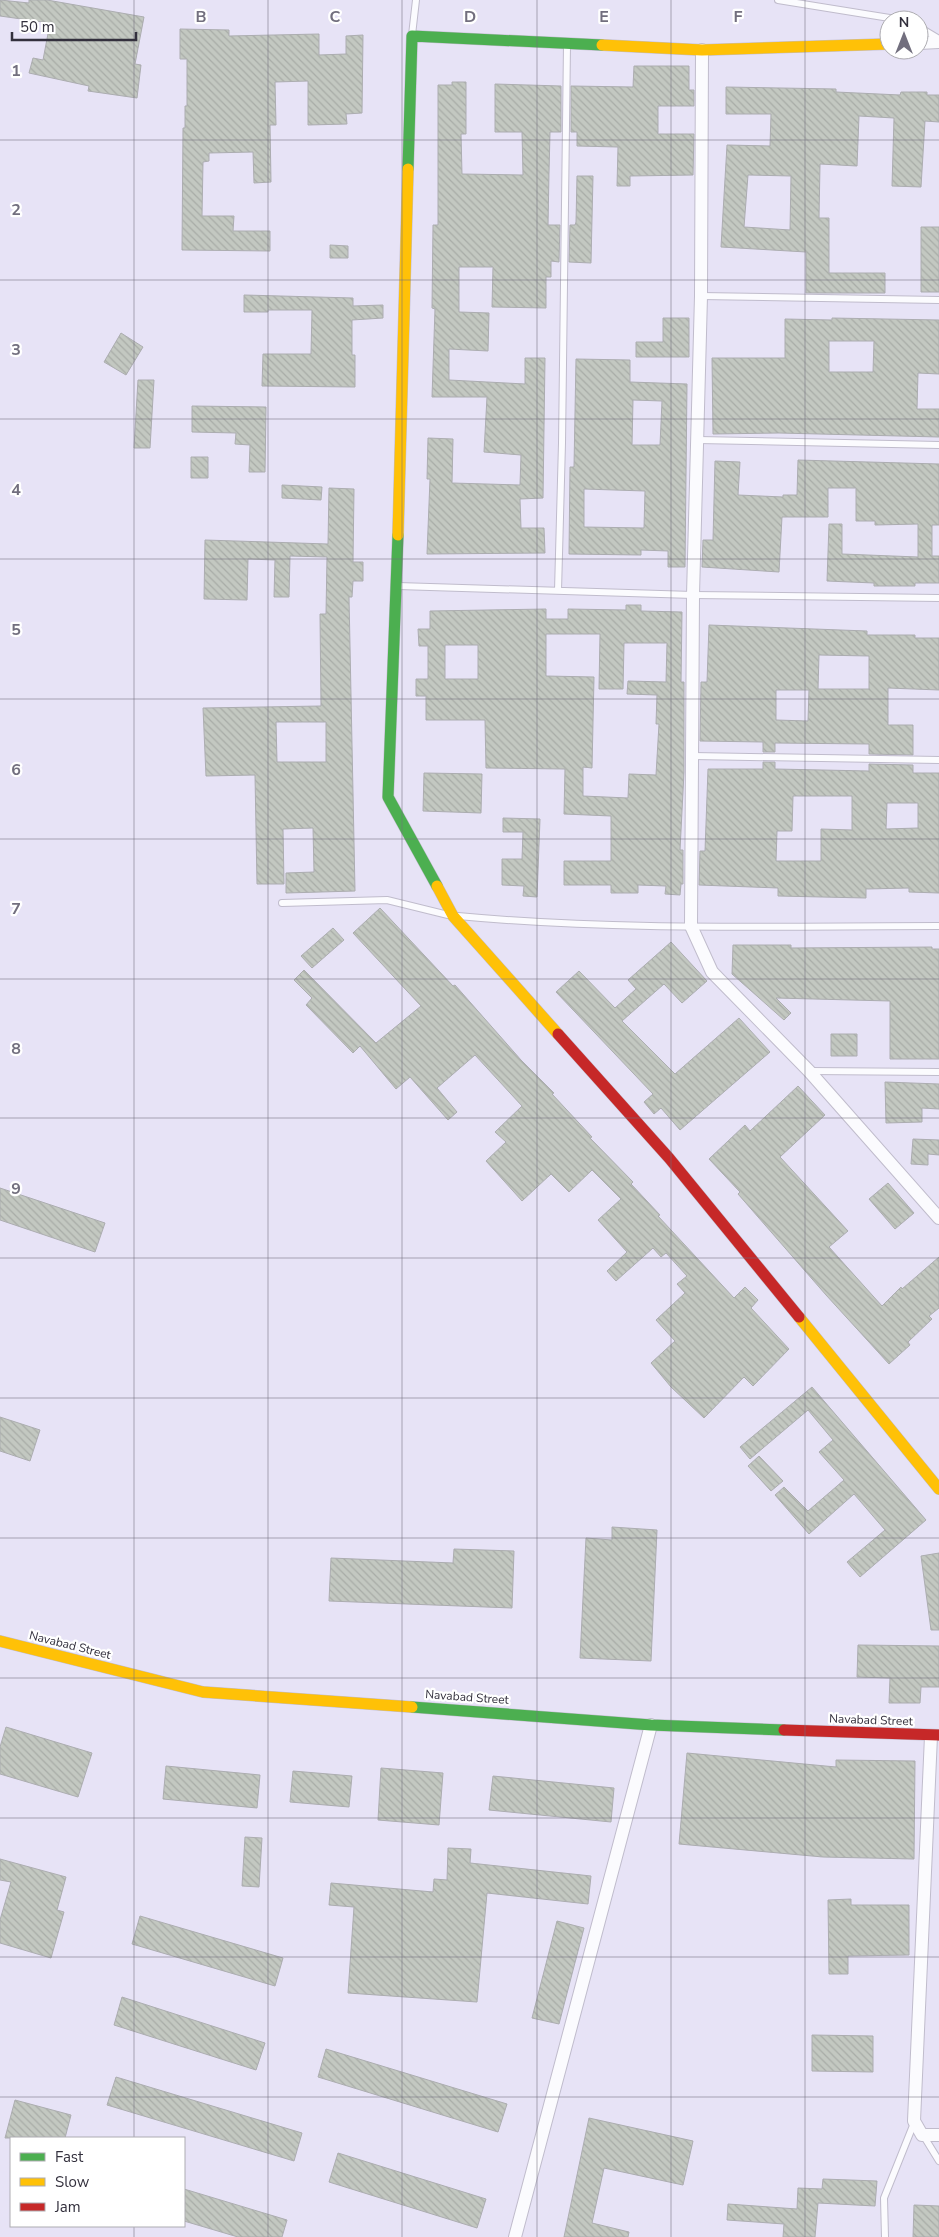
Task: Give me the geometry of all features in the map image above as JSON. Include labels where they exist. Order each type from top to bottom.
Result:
[{"type":"street","points":[[879,44],[702,50],[567,45],[412,36],[397,586],[388,797],[453,916],[669,1158],[939,1490]]},
{"type":"street","points":[[702,50],[701,296],[693,595],[692,926],[712,972],[810,1071],[939,1218]]},
{"type":"street","name":"Navabad Street","points":[[0,1641],[203,1692],[651,1725],[935,1735]]},
{"type":"street","points":[[515,2237],[651,1725]]},
{"type":"street","points":[[935,1735],[914,2121],[922,2135],[939,2135]]},
{"type":"lane","points":[[412,36],[416,0]]},
{"type":"lane","points":[[778,0],[879,16]]},
{"type":"lane","points":[[558,591],[562,443],[567,45]]},
{"type":"lane","points":[[701,296],[939,300]]},
{"type":"lane","points":[[698,440],[939,446]]},
{"type":"lane","points":[[397,586],[693,595],[939,598]]},
{"type":"lane","points":[[693,756],[939,760]]},
{"type":"lane","points":[[282,903],[387,900],[453,916],[525,922],[692,926],[939,926]]},
{"type":"lane","points":[[810,1071],[939,1072]]},
{"type":"lane","points":[[885,2237],[884,2198],[914,2121]]},
{"type":"lane","points":[[922,2135],[939,2161]]},
{"type":"building","points":[[0,0],[29,3],[29,0],[47,0],[144,17],[135,64],[141,65],[137,98],[88,91],[89,86],[29,73],[33,58],[43,60],[50,23],[0,16]]},
{"type":"building","points":[[180,29],[229,30],[229,36],[319,34],[319,55],[346,54],[346,36],[363,35],[362,113],[346,114],[347,124],[308,125],[308,81],[275,82],[276,125],[270,125],[271,182],[254,183],[253,152],[209,153],[209,161],[203,162],[202,216],[234,216],[233,231],[270,231],[270,251],[182,250],[183,128],[185,128],[185,106],[187,106],[187,59],[180,59]]},
{"type":"building","points":[[634,66],[689,66],[689,90],[694,90],[694,106],[658,106],[658,134],[694,134],[693,175],[630,176],[630,186],[617,186],[618,147],[577,146],[577,132],[571,132],[571,86],[633,87]]},
{"type":"building","points":[[452,82],[466,82],[466,134],[461,134],[462,174],[523,175],[522,132],[495,132],[495,84],[561,86],[561,132],[550,132],[548,225],[560,225],[559,262],[551,261],[551,277],[546,277],[546,308],[492,307],[493,267],[459,267],[459,312],[489,313],[488,351],[449,349],[449,380],[525,384],[525,358],[545,358],[543,498],[520,499],[521,528],[544,528],[545,553],[427,554],[430,479],[427,479],[428,438],[453,439],[452,483],[520,485],[521,455],[484,452],[487,397],[432,397],[435,309],[432,308],[433,225],[438,225],[438,85],[452,85]]},
{"type":"building","points":[[726,87],[836,89],[836,92],[900,95],[901,92],[927,92],[927,95],[939,95],[939,122],[925,121],[921,187],[892,186],[894,118],[859,116],[857,166],[820,164],[819,218],[829,218],[829,273],[885,273],[885,293],[806,293],[806,252],[721,247],[727,145],[770,146],[771,114],[726,114]],"holes":[[[748,175],[791,176],[790,230],[744,227]]]},
{"type":"building","points":[[577,176],[593,176],[591,263],[569,262],[570,225],[575,225],[576,222]]},
{"type":"building","points":[[921,227],[939,227],[939,292],[921,292]]},
{"type":"building","points":[[330,245],[348,246],[348,258],[330,258]]},
{"type":"building","points":[[244,295],[353,298],[353,306],[383,305],[383,318],[352,320],[352,355],[355,355],[355,387],[262,386],[263,354],[311,354],[312,310],[244,312]]},
{"type":"building","points":[[663,318],[689,318],[689,357],[636,357],[636,342],[663,342]]},
{"type":"building","points":[[832,318],[939,320],[939,374],[918,373],[917,409],[939,409],[939,437],[779,433],[713,434],[712,358],[785,358],[785,319],[832,320]],"holes":[[[829,341],[874,341],[873,372],[829,372]]]},
{"type":"building","points":[[121,333],[143,347],[126,375],[104,362]]},
{"type":"building","points":[[576,359],[630,360],[630,382],[687,384],[685,567],[668,567],[668,551],[641,550],[641,555],[569,554],[570,467],[574,467]],"holes":[[[633,400],[662,401],[660,445],[632,445]],[[584,489],[645,491],[644,528],[584,527]]]},
{"type":"building","points":[[138,380],[154,380],[150,448],[134,448]]},
{"type":"building","points":[[192,406],[266,407],[265,472],[249,472],[250,445],[235,444],[236,433],[192,432]]},
{"type":"building","points":[[191,457],[208,457],[208,478],[191,478]]},
{"type":"building","points":[[798,460],[939,464],[939,525],[932,525],[932,556],[939,556],[939,583],[915,583],[915,586],[874,586],[874,583],[827,581],[829,524],[842,524],[842,554],[918,557],[918,524],[875,525],[875,521],[856,521],[856,488],[828,488],[828,517],[782,517],[779,572],[702,567],[703,540],[713,540],[715,461],[740,462],[738,495],[783,497],[783,495],[797,495]]},
{"type":"building","points":[[282,485],[322,487],[321,500],[282,498]]},
{"type":"building","points":[[329,488],[354,489],[353,562],[363,562],[363,581],[353,581],[352,597],[349,597],[355,891],[286,893],[286,873],[314,872],[313,828],[283,829],[284,884],[257,884],[255,775],[206,776],[203,708],[321,706],[320,614],[326,614],[327,557],[290,556],[289,597],[274,597],[275,560],[248,559],[247,600],[204,599],[205,540],[328,544]],"holes":[[[276,722],[326,722],[326,762],[277,762]]]},
{"type":"building","points":[[626,605],[641,605],[641,611],[682,612],[681,682],[684,682],[684,772],[680,850],[683,850],[683,884],[681,884],[680,895],[665,894],[666,886],[638,885],[638,893],[611,893],[611,885],[564,885],[564,861],[611,861],[611,816],[564,814],[565,769],[486,768],[485,720],[426,720],[426,696],[416,696],[416,679],[428,679],[428,646],[419,646],[418,629],[430,629],[430,611],[546,609],[546,619],[568,619],[568,609],[626,610]],"holes":[[[546,634],[600,634],[599,689],[623,689],[624,643],[667,643],[666,682],[628,681],[627,694],[657,695],[656,724],[659,724],[656,775],[629,774],[628,798],[583,796],[583,767],[592,768],[594,677],[546,676]],[[445,645],[478,645],[478,679],[445,679]]]},
{"type":"building","points":[[709,625],[867,631],[867,635],[915,635],[915,638],[939,638],[939,690],[888,688],[888,725],[913,725],[913,755],[869,754],[869,744],[775,743],[775,752],[763,752],[763,742],[700,741],[701,682],[707,682]],"holes":[[[819,655],[869,656],[869,689],[818,689]],[[776,690],[809,690],[808,721],[776,720]]]},
{"type":"building","points":[[763,762],[775,762],[775,769],[869,771],[869,764],[913,765],[913,773],[939,773],[939,893],[909,892],[909,888],[866,889],[866,898],[778,896],[778,888],[699,885],[700,851],[705,851],[708,769],[763,769]],"holes":[[[793,796],[852,796],[852,830],[821,829],[821,861],[776,861],[777,831],[792,831]],[[887,803],[918,803],[918,828],[886,829]]]},
{"type":"building","points":[[424,773],[482,774],[481,813],[423,811]]},
{"type":"building","points":[[503,818],[540,819],[537,897],[523,896],[524,886],[502,885],[502,859],[522,859],[523,832],[503,832]]},
{"type":"building","points":[[380,908],[453,986],[455,985],[521,1060],[554,1093],[552,1094],[592,1137],[590,1138],[633,1182],[631,1184],[660,1215],[658,1216],[734,1298],[745,1287],[758,1300],[751,1308],[789,1349],[753,1386],[744,1377],[704,1418],[671,1387],[651,1363],[675,1341],[656,1320],[685,1293],[677,1284],[687,1276],[666,1253],[661,1257],[653,1248],[616,1281],[607,1271],[627,1252],[598,1220],[621,1199],[592,1170],[569,1192],[551,1174],[522,1201],[486,1161],[506,1142],[495,1132],[522,1106],[475,1055],[437,1088],[457,1112],[448,1120],[410,1077],[396,1089],[360,1046],[353,1053],[306,1005],[312,998],[294,980],[304,970],[376,1043],[421,1006],[353,933]]},
{"type":"building","points":[[333,928],[344,940],[312,968],[301,956]]},
{"type":"building","points":[[671,942],[707,981],[682,1003],[664,984],[622,1021],[675,1074],[739,1018],[770,1052],[680,1130],[661,1108],[654,1114],[644,1102],[653,1094],[556,992],[579,971],[615,1008],[636,989],[628,980]]},
{"type":"building","points":[[733,945],[791,945],[791,948],[932,947],[932,949],[939,949],[939,1059],[890,1059],[890,1001],[776,998],[791,1013],[784,1020],[732,974]]},
{"type":"building","points":[[831,1034],[857,1034],[857,1056],[831,1056]]},
{"type":"building","points":[[885,1082],[939,1084],[939,1109],[922,1108],[922,1122],[886,1123]]},
{"type":"building","points":[[798,1086],[825,1115],[780,1157],[848,1231],[829,1247],[882,1306],[901,1287],[902,1289],[939,1257],[939,1308],[929,1316],[932,1319],[908,1342],[910,1345],[889,1364],[826,1295],[738,1194],[740,1192],[709,1159],[745,1125],[750,1131]]},
{"type":"building","points":[[913,1139],[939,1140],[939,1155],[928,1154],[928,1165],[911,1164]]},
{"type":"building","points":[[888,1183],[914,1213],[895,1229],[869,1199]]},
{"type":"building","points":[[0,1188],[105,1223],[95,1252],[0,1220]]},
{"type":"building","points":[[812,1387],[926,1520],[860,1577],[847,1562],[885,1530],[854,1494],[809,1534],[775,1495],[784,1487],[808,1511],[844,1480],[819,1452],[833,1440],[808,1410],[750,1459],[740,1447]]},
{"type":"building","points":[[0,1417],[40,1430],[30,1461],[0,1451]]},
{"type":"building","points":[[759,1456],[783,1481],[771,1491],[748,1466]]},
{"type":"building","points":[[612,1527],[657,1530],[651,1661],[580,1658],[586,1538],[612,1540]]},
{"type":"building","points":[[454,1549],[514,1551],[512,1608],[329,1601],[331,1558],[453,1563]]},
{"type":"building","points":[[939,1553],[939,1630],[931,1630],[921,1556]]},
{"type":"building","points":[[858,1645],[939,1646],[939,1687],[921,1687],[920,1703],[889,1703],[890,1678],[857,1677]]},
{"type":"building","points":[[6,1727],[92,1753],[78,1797],[0,1774],[0,1747]]},
{"type":"building","points":[[687,1753],[836,1767],[836,1760],[915,1761],[914,1859],[823,1857],[679,1844]]},
{"type":"building","points":[[166,1766],[260,1775],[257,1808],[163,1799]]},
{"type":"building","points":[[381,1768],[443,1773],[439,1825],[378,1820]]},
{"type":"building","points":[[293,1771],[352,1776],[349,1807],[290,1802]]},
{"type":"building","points":[[493,1776],[614,1788],[611,1822],[489,1810]]},
{"type":"building","points":[[245,1837],[262,1838],[259,1887],[242,1886]]},
{"type":"building","points":[[448,1848],[471,1849],[470,1863],[591,1876],[588,1904],[487,1893],[477,2002],[348,1993],[354,1907],[329,1905],[331,1883],[433,1892],[434,1879],[447,1880]]},
{"type":"building","points":[[0,1859],[66,1877],[57,1910],[64,1912],[51,1958],[0,1943],[0,1920],[11,1882],[0,1880]]},
{"type":"building","points":[[851,1899],[851,1905],[909,1905],[909,1955],[848,1956],[848,1974],[829,1974],[828,1900]]},
{"type":"building","points":[[140,1916],[283,1958],[275,1986],[132,1944]]},
{"type":"building","points":[[557,1921],[584,1928],[559,2024],[532,2018]]},
{"type":"building","points":[[122,1997],[265,2043],[256,2070],[114,2025]]},
{"type":"building","points":[[812,2035],[873,2036],[873,2072],[812,2071]]},
{"type":"building","points":[[326,2049],[507,2104],[498,2132],[318,2077]]},
{"type":"building","points":[[116,2077],[302,2133],[294,2161],[107,2105]]},
{"type":"building","points":[[15,2100],[71,2115],[65,2137],[5,2138]]},
{"type":"building","points":[[589,2118],[693,2141],[683,2185],[604,2168],[592,2223],[629,2232],[628,2237],[564,2237]]},
{"type":"building","points":[[338,2153],[486,2199],[477,2228],[329,2182]]},
{"type":"building","points":[[823,2179],[877,2181],[875,2206],[818,2203],[815,2237],[783,2237],[784,2224],[727,2220],[728,2204],[797,2209],[798,2188],[822,2189]]},
{"type":"building","points":[[185,2189],[287,2220],[282,2237],[238,2237],[185,2221]]},
{"type":"building","points":[[914,2205],[939,2206],[939,2237],[913,2237]]},
{"type":"traffic: fast","points":[[408,169],[412,36],[602,45]]},
{"type":"traffic: fast","points":[[398,535],[388,797],[437,886]]},
{"type":"traffic: fast","points":[[412,1707],[651,1725],[784,1730]]},
{"type":"traffic: slow","points":[[602,45],[702,50],[879,44]]},
{"type":"traffic: slow","points":[[398,535],[408,169]]},
{"type":"traffic: slow","points":[[437,886],[453,916],[558,1034]]},
{"type":"traffic: slow","points":[[799,1317],[939,1489]]},
{"type":"traffic: slow","points":[[0,1641],[203,1692],[412,1707]]},
{"type":"traffic: jam","points":[[558,1034],[669,1158],[799,1317]]},
{"type":"traffic: jam","points":[[784,1730],[939,1735]]}]
